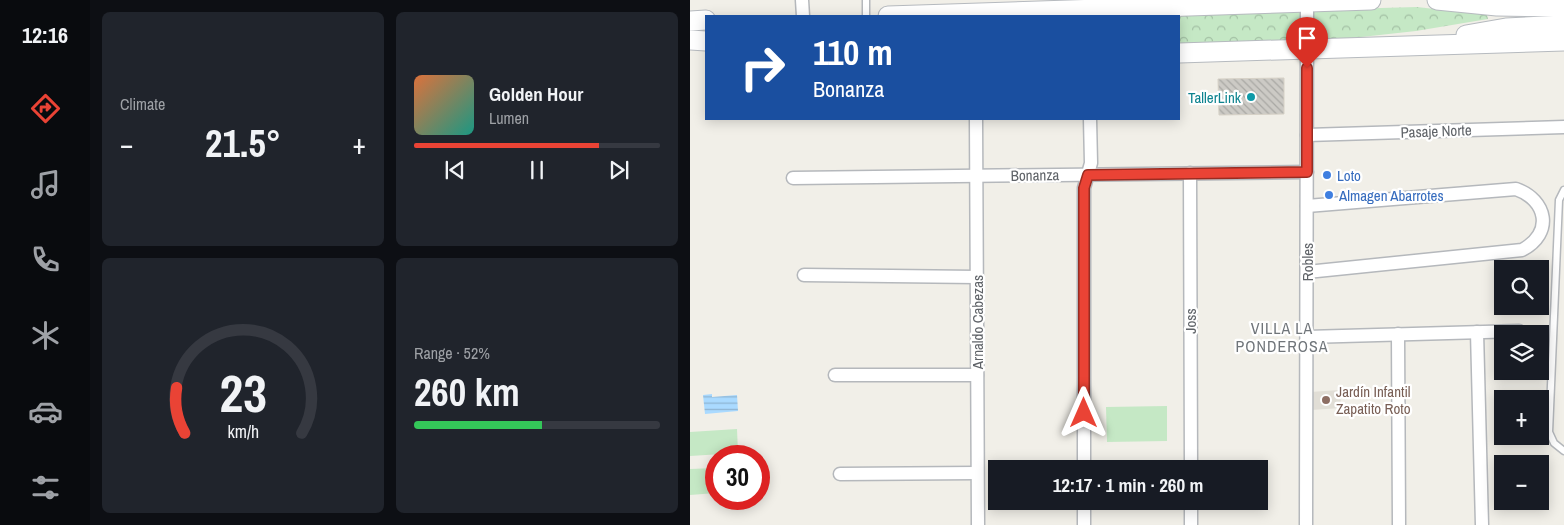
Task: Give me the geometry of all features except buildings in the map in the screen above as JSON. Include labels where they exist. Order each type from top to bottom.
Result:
[{"type":"main road","points":[[903,15],[1067,4],[1371,0]]},
{"type":"main road","points":[[1436,0],[1525,7],[1564,7]]},
{"type":"main road","points":[[690,20],[705,20]]},
{"type":"main road","points":[[1426,45],[1482,31],[1564,25]]},
{"type":"main road","points":[[690,40],[705,41]]},
{"type":"main road","points":[[1180,53],[1564,41]]},
{"type":"street","points":[[802,0],[803,15]]},
{"type":"street","name":"Robles","points":[[1306,525],[1307,1]]},
{"type":"street","name":"Arnaldo Cabezas","points":[[976,120],[978,525]]},
{"type":"street","points":[[1084,460],[1084,188],[1091,163],[1090,120]]},
{"type":"street","name":"Pasaje Norte","points":[[1307,135],[1564,127]]},
{"type":"street","name":"Bonanza","points":[[794,178],[1307,172]]},
{"type":"street","name":"Joss","points":[[1190,174],[1191,460]]},
{"type":"street","points":[[1307,206],[1516,189],[1529,194],[1537,203],[1543,218],[1542,229],[1537,237],[1529,246],[1522,250],[1307,272]]},
{"type":"street","points":[[804,275],[977,276]]},
{"type":"street","points":[[1476,332],[1482,525]]},
{"type":"street","points":[[1307,337],[1494,332]]},
{"type":"street","points":[[1398,334],[1399,525]]},
{"type":"street","points":[[835,375],[977,375]]},
{"type":"street","points":[[840,474],[978,473]]},
{"type":"street","points":[[1084,510],[1084,525]]},
{"type":"street","points":[[1191,510],[1191,525]]},
{"type":"lane","points":[[866,0],[866,15]]},
{"type":"lane","points":[[1564,190],[1559,200],[1549,432],[1554,443],[1564,451]]},
{"type":"shaded area","name":"Jardín Infantil Zapatito Roto","points":[[1340,390],[1341,408],[1311,410],[1310,392]]},
{"type":"green space","points":[[1417,7],[1487,15],[1488,19],[1416,31],[1325,41],[1180,45],[1180,15],[1119,15]]},
{"type":"green space","points":[[1167,406],[1167,441],[1107,442],[1106,407]]},
{"type":"green space","points":[[737,429],[738,445],[705,445],[705,455],[690,456],[690,432]]},
{"type":"green space","points":[[705,468],[705,494],[690,495],[690,469]]},
{"type":"water","points":[[712,394],[712,397],[737,395],[738,411],[705,414],[703,395]]},
{"type":"place","name":"TallerLink","points":[[1251,97]]},
{"type":"place","name":"Loto","points":[[1327,175]]},
{"type":"place","name":"Almagen Abarrotes","points":[[1329,195]]},
{"type":"place","name":"Jardín Infantil Zapatito Roto","points":[[1326,400]]},
{"type":"district","name":"VILLA LA PONDEROSA","points":[[1282,337]]},
{"type":"route","points":[[1084,413],[1084,188],[1088,175],[1307,172],[1307,68]]}]
